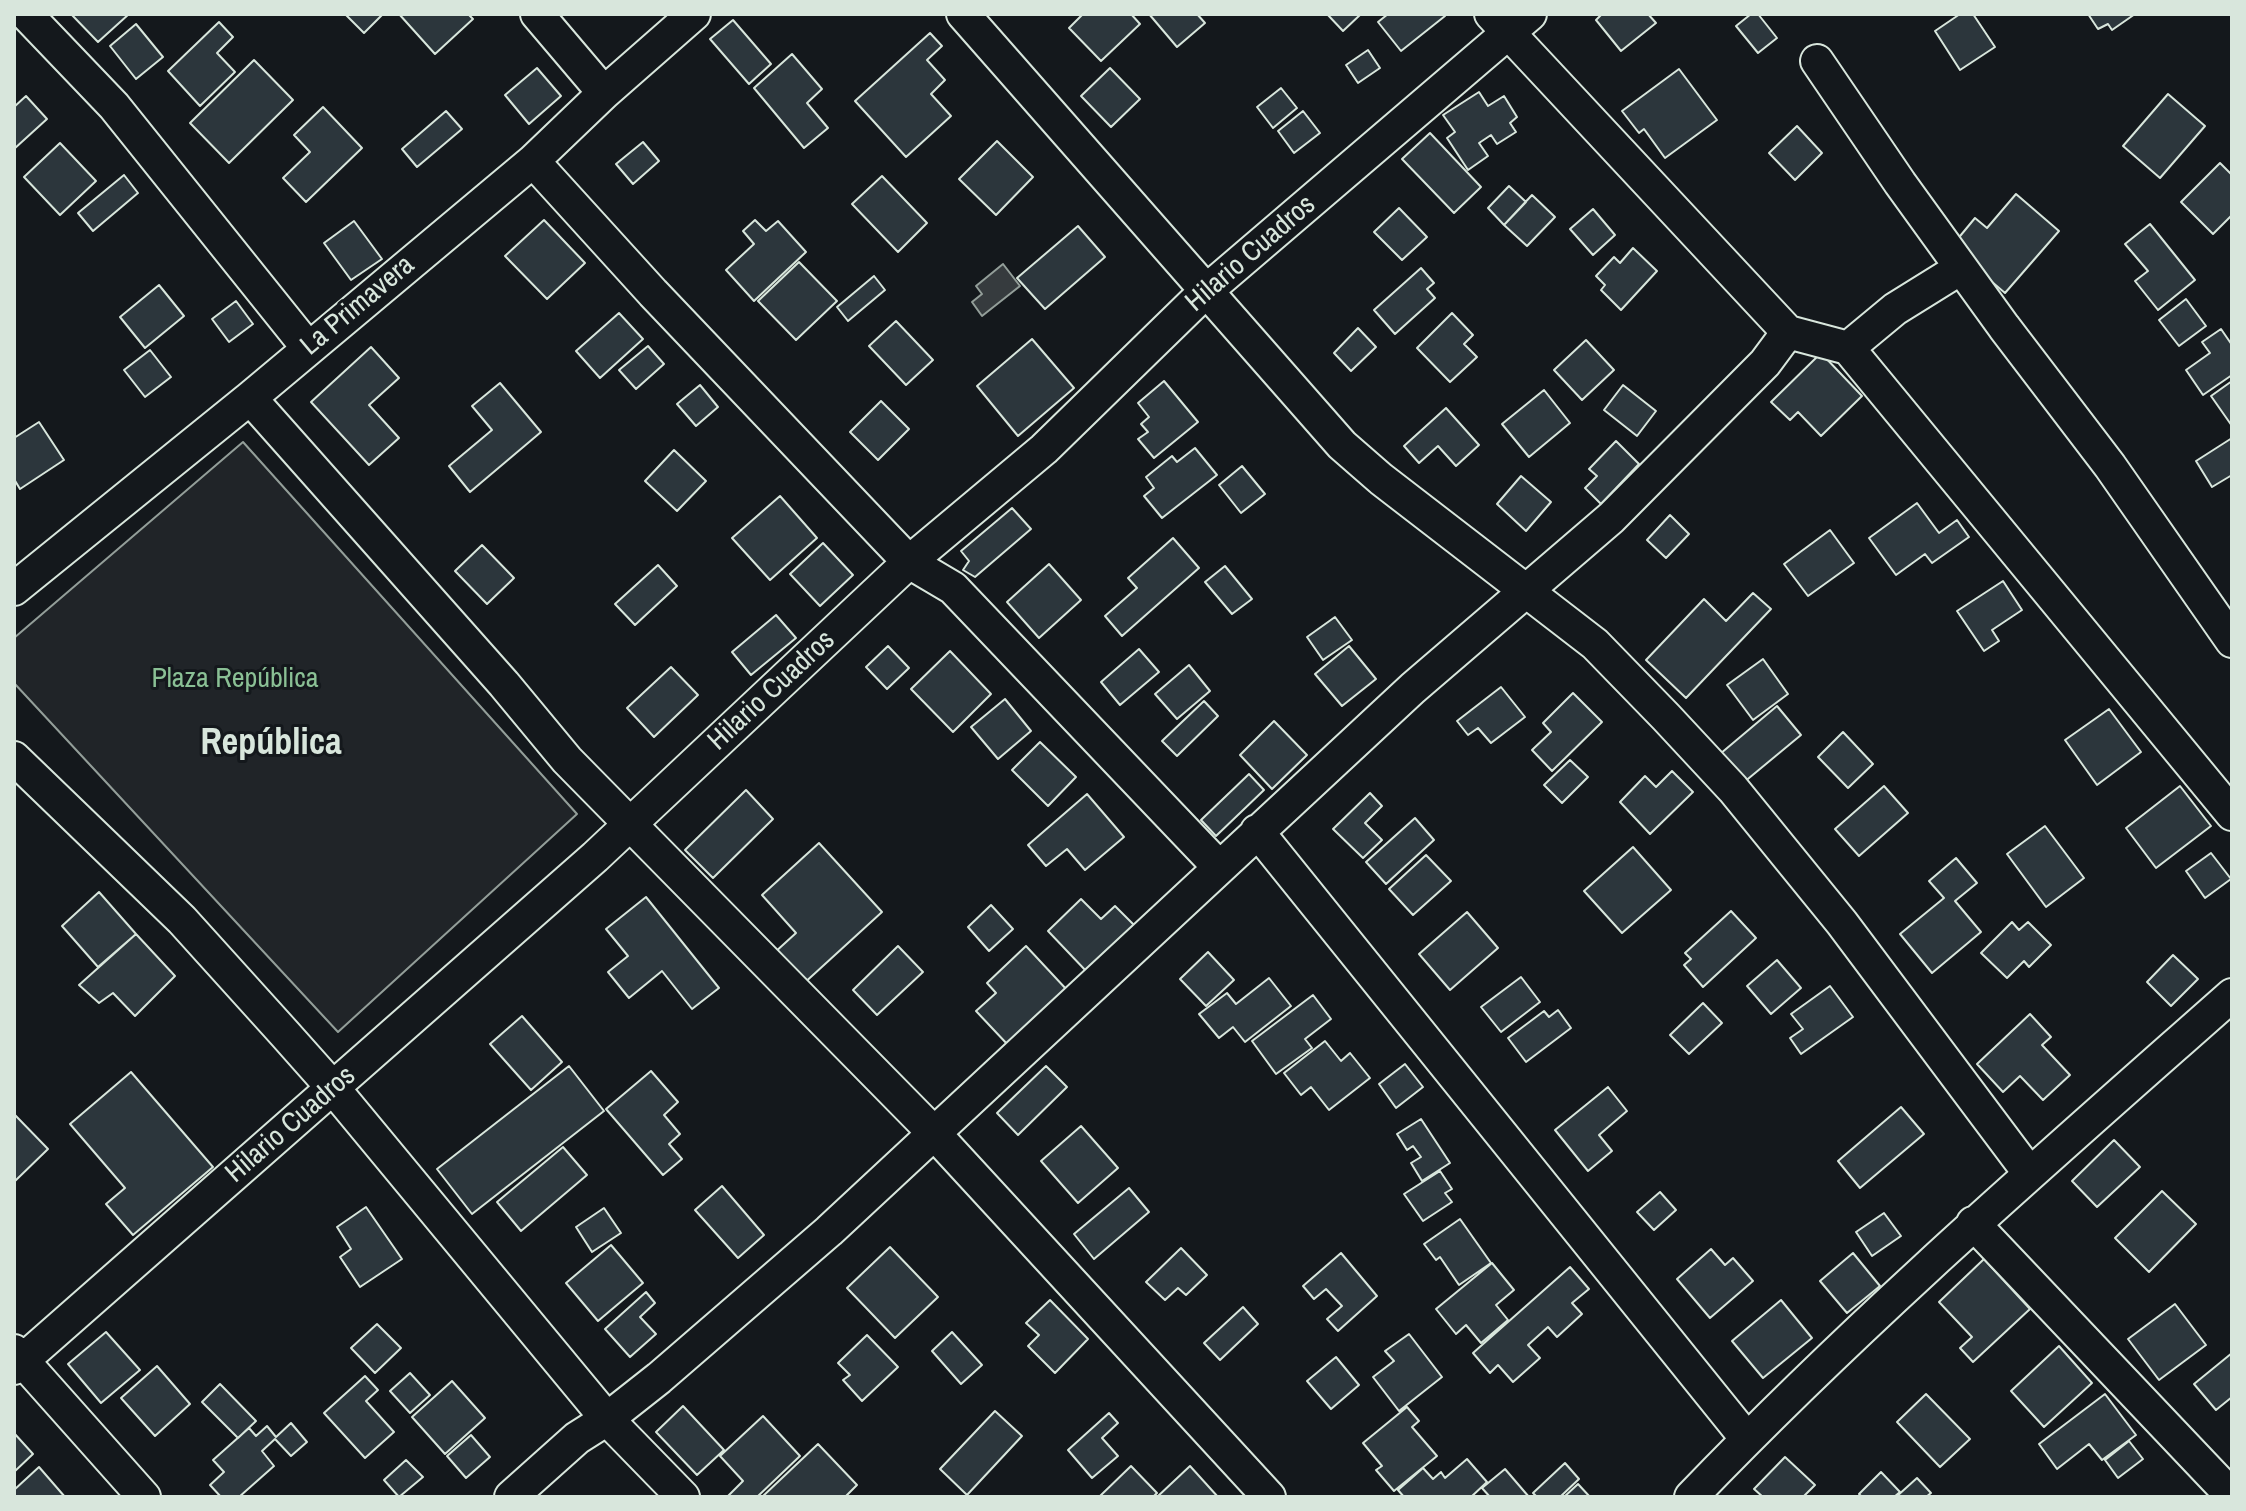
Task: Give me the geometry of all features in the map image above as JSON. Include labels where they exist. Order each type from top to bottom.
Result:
[{"type":"street","points":[[26,14],[114,106],[308,348]]},
{"type":"street","points":[[537,14],[604,93]]},
{"type":"street","name":"La Primavera","points":[[14,589],[250,398],[533,161],[694,14]]},
{"type":"street","points":[[963,14],[1342,445],[1381,479],[1595,644],[1733,789],[1842,923],[2030,1174]]},
{"type":"street","points":[[1510,20],[1788,332],[1848,348],[2232,814]]},
{"type":"street","name":"Hilario Cuadros","points":[[17,1360],[333,1088],[630,824],[909,562],[1044,449],[1205,292],[1510,20]]},
{"type":"street","points":[[1817,61],[1961,268],[2110,466],[2232,641]]},
{"type":"street","points":[[533,161],[653,293],[909,562],[953,588],[1219,867]]},
{"type":"street","points":[[1848,348],[1895,309],[1961,268]]},
{"type":"street","points":[[511,1497],[577,1438],[659,1378],[829,1231],[1413,688],[1611,518],[1765,363],[1788,332]]},
{"type":"street","points":[[250,398],[504,684],[567,760],[933,1132],[1269,1497]]},
{"type":"street","points":[[14,758],[182,920],[333,1088],[607,1419],[683,1497]]},
{"type":"street","points":[[1257,831],[1747,1439]]},
{"type":"street","points":[[1691,1497],[1747,1439],[1973,1223],[2232,995]]},
{"type":"street","points":[[1973,1223],[2232,1496]]},
{"type":"street","points":[[17,1360],[144,1497]]},
{"type":"green space","name":"Plaza República","points":[[243,442],[577,814],[338,1032],[14,683],[14,638]]},
{"type":"shaded area","points":[[1003,264],[1020,286],[982,316],[972,302],[982,294],[976,286]]},
{"type":"building","points":[[71,14],[129,14],[98,42]]},
{"type":"building","points":[[345,14],[383,14],[364,33]]},
{"type":"building","points":[[399,14],[468,14],[473,19],[435,54]]},
{"type":"building","points":[[1083,14],[1131,14],[1140,24],[1101,61],[1069,28]]},
{"type":"building","points":[[1149,14],[1197,14],[1205,23],[1177,47]]},
{"type":"building","points":[[1327,14],[1361,14],[1343,31]]},
{"type":"building","points":[[1388,14],[1445,16],[1401,51],[1378,22]]},
{"type":"building","points":[[1602,14],[1648,14],[1656,23],[1621,51],[1596,20]]},
{"type":"building","points":[[1751,14],[1758,14],[1777,38],[1758,53],[1736,26]]},
{"type":"building","points":[[1960,14],[1973,14],[1995,47],[1960,70],[1935,31]]},
{"type":"building","points":[[2088,14],[2135,14],[2112,30],[2108,24],[2098,29]]},
{"type":"building","points":[[733,20],[771,64],[749,84],[710,39]]},
{"type":"building","points":[[219,22],[233,37],[217,53],[235,72],[200,106],[168,71]]},
{"type":"building","points":[[136,24],[163,57],[136,79],[110,46]]},
{"type":"building","points":[[930,33],[942,46],[927,60],[945,80],[931,94],[951,116],[906,157],[855,101]]},
{"type":"building","points":[[1368,50],[1380,68],[1358,83],[1346,65]]},
{"type":"building","points":[[792,54],[822,89],[807,103],[828,128],[804,148],[754,88]]},
{"type":"building","points":[[254,60],[293,100],[229,163],[190,123]]},
{"type":"building","points":[[537,68],[561,96],[529,124],[505,95]]},
{"type":"building","points":[[1110,68],[1140,99],[1111,127],[1081,96]]},
{"type":"building","points":[[1679,69],[1717,120],[1665,158],[1644,129],[1639,133],[1622,111]]},
{"type":"building","points":[[1281,88],[1297,108],[1273,128],[1257,107]]},
{"type":"building","points":[[1479,92],[1488,106],[1504,96],[1517,117],[1510,123],[1516,132],[1497,144],[1491,135],[1479,143],[1488,156],[1468,170],[1447,138],[1455,132],[1443,115]]},
{"type":"building","points":[[2168,94],[2205,126],[2160,178],[2123,146]]},
{"type":"building","points":[[26,96],[47,119],[14,149],[14,107]]},
{"type":"building","points":[[323,107],[362,148],[306,202],[283,178],[310,152],[294,135]]},
{"type":"building","points":[[446,111],[462,129],[417,167],[402,149]]},
{"type":"building","points":[[1303,111],[1320,133],[1294,153],[1278,131]]},
{"type":"building","points":[[1797,126],[1822,153],[1795,180],[1769,153]]},
{"type":"building","points":[[1430,133],[1481,187],[1454,213],[1402,159]]},
{"type":"building","points":[[997,141],[1033,177],[996,215],[959,179]]},
{"type":"building","points":[[643,142],[659,161],[633,184],[616,164]]},
{"type":"building","points":[[60,143],[96,181],[60,215],[24,177]]},
{"type":"building","points":[[2220,163],[2232,175],[2232,215],[2213,234],[2181,202]]},
{"type":"building","points":[[124,175],[138,193],[93,231],[78,213]]},
{"type":"building","points":[[882,176],[927,223],[898,252],[852,204]]},
{"type":"building","points":[[1509,186],[1526,202],[1504,225],[1488,208]]},
{"type":"building","points":[[2016,194],[2059,231],[2005,293],[1951,247],[1975,218],[1987,228]]},
{"type":"building","points":[[1532,195],[1555,217],[1527,246],[1504,225]]},
{"type":"building","points":[[1399,208],[1427,237],[1402,260],[1374,232]]},
{"type":"building","points":[[1593,209],[1615,235],[1593,255],[1570,229]]},
{"type":"building","points":[[544,220],[585,263],[547,299],[505,256]]},
{"type":"building","points":[[755,220],[766,231],[778,221],[806,252],[754,301],[726,270],[754,244],[743,231]]},
{"type":"building","points":[[354,221],[382,259],[351,280],[324,243]]},
{"type":"building","points":[[2150,224],[2195,280],[2158,310],[2135,281],[2148,271],[2125,244]]},
{"type":"building","points":[[1078,226],[1105,257],[1045,309],[1017,278]]},
{"type":"building","points":[[1633,248],[1657,271],[1621,310],[1601,290],[1605,285],[1596,276],[1614,257],[1620,263]]},
{"type":"building","points":[[799,262],[837,301],[796,340],[758,301]]},
{"type":"building","points":[[1421,268],[1434,283],[1427,289],[1435,298],[1395,334],[1374,310]]},
{"type":"building","points":[[874,276],[885,290],[848,321],[837,307]]},
{"type":"building","points":[[159,285],[184,316],[145,348],[120,317]]},
{"type":"building","points":[[2186,299],[2206,326],[2179,346],[2159,320]]},
{"type":"building","points":[[236,301],[253,324],[229,342],[212,319]]},
{"type":"building","points":[[619,313],[643,339],[600,378],[576,351]]},
{"type":"building","points":[[1452,313],[1473,335],[1464,344],[1477,357],[1450,382],[1417,348]]},
{"type":"building","points":[[896,321],[933,360],[906,385],[869,346]]},
{"type":"building","points":[[1358,328],[1376,347],[1351,371],[1334,353]]},
{"type":"building","points":[[2221,329],[2232,345],[2232,375],[2203,395],[2186,370],[2210,353],[2202,342]]},
{"type":"building","points":[[1032,339],[1074,388],[1018,436],[977,386]]},
{"type":"building","points":[[1586,340],[1614,370],[1582,400],[1554,370]]},
{"type":"building","points":[[648,346],[664,364],[636,389],[619,370]]},
{"type":"building","points":[[371,347],[399,378],[369,405],[399,438],[369,465],[311,402]]},
{"type":"building","points":[[150,350],[171,377],[145,397],[124,370]]},
{"type":"building","points":[[1821,353],[1862,396],[1821,436],[1798,412],[1790,420],[1771,402]]},
{"type":"building","points":[[1164,381],[1198,422],[1154,458],[1138,439],[1148,432],[1141,424],[1149,417],[1138,403]]},
{"type":"building","points":[[2232,381],[2232,426],[2211,396]]},
{"type":"building","points":[[500,383],[541,432],[470,492],[449,466],[492,430],[472,406]]},
{"type":"building","points":[[700,385],[718,407],[696,426],[677,404]]},
{"type":"building","points":[[1623,385],[1656,411],[1637,436],[1604,410]]},
{"type":"building","points":[[1544,390],[1570,423],[1529,457],[1502,424]]},
{"type":"building","points":[[881,401],[909,429],[878,460],[850,432]]},
{"type":"building","points":[[1446,408],[1479,445],[1456,466],[1438,446],[1419,463],[1404,446]]},
{"type":"building","points":[[39,422],[64,460],[20,489],[14,479],[14,438]]},
{"type":"building","points":[[2232,438],[2232,475],[2212,487],[2196,461]]},
{"type":"building","points":[[1616,441],[1639,464],[1601,504],[1585,488],[1597,476],[1589,469]]},
{"type":"building","points":[[1195,448],[1217,475],[1162,518],[1144,496],[1154,488],[1146,477],[1172,456],[1177,462]]},
{"type":"building","points":[[674,450],[706,481],[677,511],[645,481]]},
{"type":"building","points":[[1242,466],[1265,494],[1241,513],[1219,485]]},
{"type":"building","points":[[1521,476],[1551,502],[1526,531],[1497,504]]},
{"type":"building","points":[[780,496],[817,538],[770,580],[732,538]]},
{"type":"building","points":[[1917,503],[1939,533],[1957,520],[1969,537],[1932,563],[1925,554],[1896,575],[1869,538]]},
{"type":"building","points":[[1012,508],[1031,529],[975,577],[963,570],[969,561],[961,551]]},
{"type":"building","points":[[1670,515],[1689,534],[1666,558],[1647,540]]},
{"type":"building","points":[[1830,530],[1854,563],[1808,596],[1784,564]]},
{"type":"building","points":[[1173,538],[1199,568],[1122,636],[1105,616],[1137,588],[1128,578]]},
{"type":"building","points":[[823,543],[853,575],[820,606],[790,574]]},
{"type":"building","points":[[482,545],[514,578],[487,604],[455,571]]},
{"type":"building","points":[[1049,564],[1081,600],[1039,638],[1007,602]]},
{"type":"building","points":[[658,565],[677,586],[635,625],[615,604]]},
{"type":"building","points":[[1225,566],[1252,599],[1232,614],[1205,582]]},
{"type":"building","points":[[2003,581],[2022,610],[1992,630],[1999,641],[1984,651],[1957,611]]},
{"type":"building","points":[[1753,593],[1771,609],[1686,698],[1646,660],[1704,599],[1726,621]]},
{"type":"building","points":[[776,615],[796,638],[751,675],[732,652]]},
{"type":"building","points":[[1335,617],[1352,640],[1323,660],[1307,637]]},
{"type":"building","points":[[888,646],[909,668],[887,689],[866,667]]},
{"type":"building","points":[[1349,646],[1376,679],[1342,706],[1315,674]]},
{"type":"building","points":[[1139,649],[1159,672],[1120,705],[1101,682]]},
{"type":"building","points":[[950,651],[991,694],[953,732],[911,689]]},
{"type":"building","points":[[1763,659],[1788,694],[1753,720],[1727,685]]},
{"type":"building","points":[[1189,665],[1210,691],[1177,719],[1155,694]]},
{"type":"building","points":[[671,667],[698,695],[654,737],[627,708]]},
{"type":"building","points":[[1501,687],[1525,717],[1491,743],[1478,728],[1468,735],[1457,721]]},
{"type":"building","points":[[1573,693],[1602,722],[1552,771],[1532,750],[1551,732],[1543,723]]},
{"type":"building","points":[[1005,699],[1031,731],[998,759],[971,727]]},
{"type":"building","points":[[1204,701],[1218,716],[1177,756],[1162,741]]},
{"type":"building","points":[[1777,706],[1801,735],[1743,783],[1720,754]]},
{"type":"building","points":[[2109,709],[2141,752],[2097,785],[2065,740]]},
{"type":"building","points":[[1274,721],[1307,755],[1272,789],[1240,755]]},
{"type":"building","points":[[1843,732],[1873,764],[1848,788],[1818,757]]},
{"type":"building","points":[[1040,742],[1076,777],[1048,806],[1012,770]]},
{"type":"building","points":[[1570,760],[1588,777],[1562,803],[1544,785]]},
{"type":"building","points":[[1672,771],[1693,792],[1650,834],[1620,802],[1645,776],[1656,787]]},
{"type":"building","points":[[1249,774],[1264,790],[1216,836],[1201,820]]},
{"type":"building","points":[[1884,786],[1908,813],[1859,856],[1835,829]]},
{"type":"building","points":[[2180,786],[2211,826],[2156,868],[2126,828]]},
{"type":"building","points":[[746,790],[773,819],[713,878],[685,850]]},
{"type":"building","points":[[1370,793],[1382,806],[1365,823],[1382,840],[1363,858],[1333,829]]},
{"type":"building","points":[[1087,794],[1124,837],[1085,870],[1067,849],[1046,866],[1028,845]]},
{"type":"building","points":[[1415,818],[1434,840],[1386,884],[1366,862]]},
{"type":"building","points":[[2045,826],[2084,878],[2046,907],[2007,854]]},
{"type":"building","points":[[819,843],[882,912],[801,986],[773,954],[796,933],[762,895]]},
{"type":"building","points":[[1633,847],[1671,890],[1622,933],[1584,891]]},
{"type":"building","points":[[2211,853],[2231,879],[2205,898],[2186,871]]},
{"type":"building","points":[[1426,855],[1451,881],[1413,915],[1389,889]]},
{"type":"building","points":[[1956,858],[1977,883],[1955,901],[1981,932],[1932,973],[1900,934],[1944,898],[1929,881]]},
{"type":"building","points":[[99,892],[136,934],[98,967],[62,926]]},
{"type":"building","points":[[646,897],[719,988],[692,1009],[662,971],[629,998],[608,972],[628,956],[606,929]]},
{"type":"building","points":[[1081,899],[1101,919],[1115,906],[1135,926],[1087,972],[1048,931]]},
{"type":"building","points":[[991,905],[1013,929],[989,951],[968,927]]},
{"type":"building","points":[[1731,911],[1756,938],[1703,987],[1684,965],[1691,959],[1685,953]]},
{"type":"building","points":[[1467,912],[1498,948],[1450,990],[1419,954]]},
{"type":"building","points":[[2012,922],[2019,930],[2028,922],[2051,945],[2029,967],[2024,961],[2007,978],[1981,953]]},
{"type":"building","points":[[136,934],[175,976],[135,1016],[113,993],[99,1003],[79,985]]},
{"type":"building","points":[[898,946],[923,972],[877,1015],[853,990]]},
{"type":"building","points":[[1026,946],[1067,990],[1008,1045],[976,1011],[996,993],[987,983]]},
{"type":"building","points":[[1208,952],[1234,980],[1206,1006],[1180,979]]},
{"type":"building","points":[[2173,955],[2198,979],[2171,1006],[2147,982]]},
{"type":"building","points":[[1777,960],[1801,988],[1771,1014],[1747,986]]},
{"type":"building","points":[[1521,977],[1540,1002],[1501,1032],[1481,1007]]},
{"type":"building","points":[[1269,978],[1291,1006],[1245,1042],[1233,1027],[1219,1038],[1199,1014],[1227,993],[1236,1004]]},
{"type":"building","points":[[1830,986],[1853,1017],[1801,1054],[1790,1038],[1803,1029],[1791,1014]]},
{"type":"building","points":[[1313,995],[1331,1019],[1305,1039],[1312,1048],[1276,1074],[1252,1041]]},
{"type":"building","points":[[1703,1003],[1722,1023],[1689,1054],[1670,1035]]},
{"type":"building","points":[[1558,1010],[1571,1028],[1526,1062],[1508,1038],[1544,1011],[1549,1017]]},
{"type":"building","points":[[2030,1014],[2051,1037],[2042,1045],[2070,1075],[2043,1100],[2020,1076],[2003,1092],[1977,1064]]},
{"type":"building","points":[[522,1016],[562,1062],[531,1090],[490,1044]]},
{"type":"building","points":[[1325,1041],[1341,1061],[1350,1053],[1370,1078],[1329,1110],[1311,1087],[1301,1095],[1284,1073]]},
{"type":"building","points":[[1405,1064],[1423,1087],[1396,1108],[1379,1084]]},
{"type":"building","points":[[569,1066],[604,1111],[472,1214],[437,1169]]},
{"type":"building","points":[[1046,1066],[1067,1087],[1018,1135],[997,1113]]},
{"type":"building","points":[[651,1071],[678,1102],[664,1115],[680,1134],[669,1144],[682,1159],[663,1175],[606,1109]]},
{"type":"building","points":[[131,1072],[213,1167],[133,1235],[106,1204],[125,1188],[70,1124]]},
{"type":"building","points":[[1608,1087],[1627,1111],[1599,1135],[1612,1151],[1588,1171],[1555,1130]]},
{"type":"building","points":[[1901,1107],[1924,1134],[1860,1188],[1838,1161]]},
{"type":"building","points":[[14,1114],[48,1149],[14,1182]]},
{"type":"building","points":[[1421,1119],[1450,1163],[1422,1181],[1411,1163],[1421,1157],[1413,1146],[1407,1150],[1397,1134]]},
{"type":"building","points":[[1081,1126],[1118,1168],[1078,1203],[1041,1161]]},
{"type":"building","points":[[2114,1140],[2140,1167],[2097,1207],[2072,1181]]},
{"type":"building","points":[[563,1147],[587,1175],[521,1231],[497,1202]]},
{"type":"building","points":[[1440,1171],[1452,1189],[1445,1193],[1452,1202],[1423,1221],[1404,1194]]},
{"type":"building","points":[[722,1186],[764,1235],[738,1258],[695,1210]]},
{"type":"building","points":[[1129,1188],[1149,1212],[1094,1259],[1074,1234]]},
{"type":"building","points":[[2162,1191],[2196,1224],[2149,1272],[2115,1238]]},
{"type":"building","points":[[1660,1192],[1676,1210],[1654,1230],[1637,1212]]},
{"type":"building","points":[[366,1207],[402,1259],[360,1287],[340,1257],[351,1249],[337,1227]]},
{"type":"building","points":[[604,1208],[621,1233],[592,1252],[576,1227]]},
{"type":"building","points":[[1884,1213],[1901,1236],[1872,1256],[1856,1232]]},
{"type":"building","points":[[1460,1219],[1491,1263],[1459,1285],[1440,1257],[1436,1260],[1424,1244]]},
{"type":"building","points":[[611,1245],[643,1283],[598,1321],[566,1283]]},
{"type":"building","points":[[890,1247],[938,1297],[895,1338],[847,1288]]},
{"type":"building","points":[[1181,1248],[1207,1275],[1186,1295],[1178,1288],[1165,1300],[1146,1282]]},
{"type":"building","points":[[1711,1249],[1725,1265],[1733,1258],[1753,1281],[1710,1318],[1677,1279]]},
{"type":"building","points":[[1341,1253],[1377,1296],[1338,1331],[1327,1319],[1342,1306],[1326,1289],[1314,1299],[1303,1286]]},
{"type":"building","points":[[1853,1253],[1880,1286],[1847,1313],[1820,1281]]},
{"type":"building","points":[[1984,1259],[2030,1309],[1973,1362],[1960,1348],[1972,1337],[1939,1302]]},
{"type":"building","points":[[1492,1263],[1514,1290],[1496,1305],[1508,1320],[1481,1343],[1466,1325],[1456,1334],[1436,1309]]},
{"type":"building","points":[[1570,1267],[1589,1289],[1572,1303],[1582,1314],[1557,1337],[1548,1327],[1528,1345],[1540,1358],[1513,1382],[1498,1365],[1490,1373],[1473,1353]]},
{"type":"building","points":[[646,1292],[655,1303],[640,1317],[656,1334],[630,1357],[605,1329]]},
{"type":"building","points":[[1050,1300],[1088,1339],[1055,1373],[1028,1346],[1039,1335],[1026,1323]]},
{"type":"building","points":[[1781,1300],[1812,1338],[1763,1378],[1732,1341]]},
{"type":"building","points":[[2175,1304],[2206,1345],[2159,1380],[2128,1339]]},
{"type":"building","points":[[1243,1307],[1258,1324],[1220,1360],[1204,1343]]},
{"type":"building","points":[[377,1324],[401,1348],[375,1373],[351,1348]]},
{"type":"building","points":[[106,1332],[140,1370],[101,1403],[68,1364]]},
{"type":"building","points":[[952,1332],[982,1365],[961,1384],[932,1351]]},
{"type":"building","points":[[1409,1334],[1442,1377],[1399,1411],[1373,1377],[1394,1361],[1385,1351]]},
{"type":"building","points":[[867,1335],[898,1367],[862,1401],[843,1380],[850,1375],[838,1363]]},
{"type":"building","points":[[2059,1346],[2092,1383],[2044,1427],[2011,1391]]},
{"type":"building","points":[[2232,1353],[2232,1397],[2216,1410],[2194,1384]]},
{"type":"building","points":[[1336,1357],[1359,1385],[1331,1409],[1307,1381]]},
{"type":"building","points":[[157,1366],[190,1404],[155,1436],[121,1398]]},
{"type":"building","points":[[410,1373],[430,1395],[410,1413],[390,1391]]},
{"type":"building","points":[[365,1376],[378,1390],[366,1401],[394,1432],[365,1458],[324,1413]]},
{"type":"building","points":[[452,1381],[485,1418],[445,1454],[412,1417]]},
{"type":"building","points":[[220,1384],[256,1421],[238,1438],[202,1402]]},
{"type":"building","points":[[1926,1394],[1970,1439],[1940,1467],[1897,1422]]},
{"type":"building","points":[[2105,1394],[2136,1435],[2102,1460],[2089,1444],[2057,1469],[2039,1444]]},
{"type":"building","points":[[683,1406],[724,1450],[697,1475],[656,1432]]},
{"type":"building","points":[[1407,1407],[1419,1421],[1412,1427],[1437,1456],[1394,1491],[1376,1470],[1382,1466],[1363,1443]]},
{"type":"building","points":[[995,1411],[1022,1436],[967,1495],[940,1469]]},
{"type":"building","points":[[1109,1413],[1118,1423],[1102,1438],[1118,1456],[1092,1478],[1068,1450]]},
{"type":"building","points":[[763,1416],[800,1456],[757,1497],[727,1497],[743,1481],[720,1456]]},
{"type":"building","points":[[291,1423],[307,1442],[291,1456],[275,1439],[262,1451],[274,1466],[239,1497],[221,1497],[210,1485],[224,1472],[213,1460],[249,1428],[256,1436],[267,1426],[276,1437]]},
{"type":"building","points":[[14,1433],[33,1454],[14,1472]]},
{"type":"building","points":[[471,1435],[490,1457],[466,1478],[447,1456]]},
{"type":"building","points":[[2129,1441],[2143,1459],[2118,1478],[2105,1460]]},
{"type":"building","points":[[818,1444],[857,1485],[845,1497],[762,1497]]},
{"type":"building","points":[[1785,1457],[1815,1485],[1803,1497],[1763,1497],[1754,1489]]},
{"type":"building","points":[[1467,1459],[1487,1482],[1471,1497],[1404,1497],[1398,1490],[1423,1468],[1433,1479],[1441,1472],[1445,1478]]},
{"type":"building","points":[[406,1460],[423,1477],[399,1497],[384,1480]]},
{"type":"building","points":[[1565,1463],[1579,1479],[1560,1497],[1537,1497],[1533,1493]]},
{"type":"building","points":[[1131,1466],[1157,1493],[1153,1497],[1099,1497]]},
{"type":"building","points":[[1190,1466],[1218,1497],[1157,1497]]},
{"type":"building","points":[[39,1467],[65,1497],[14,1497],[14,1490]]},
{"type":"building","points":[[1505,1469],[1529,1497],[1490,1497],[1482,1488]]},
{"type":"building","points":[[1881,1472],[1900,1492],[1894,1497],[1862,1497],[1859,1494]]},
{"type":"building","points":[[1917,1478],[1931,1493],[1926,1497],[1896,1497]]},
{"type":"building","points":[[1578,1484],[1590,1497],[1564,1497]]},
{"type":"district","name":"República","points":[[271,744]]}]
